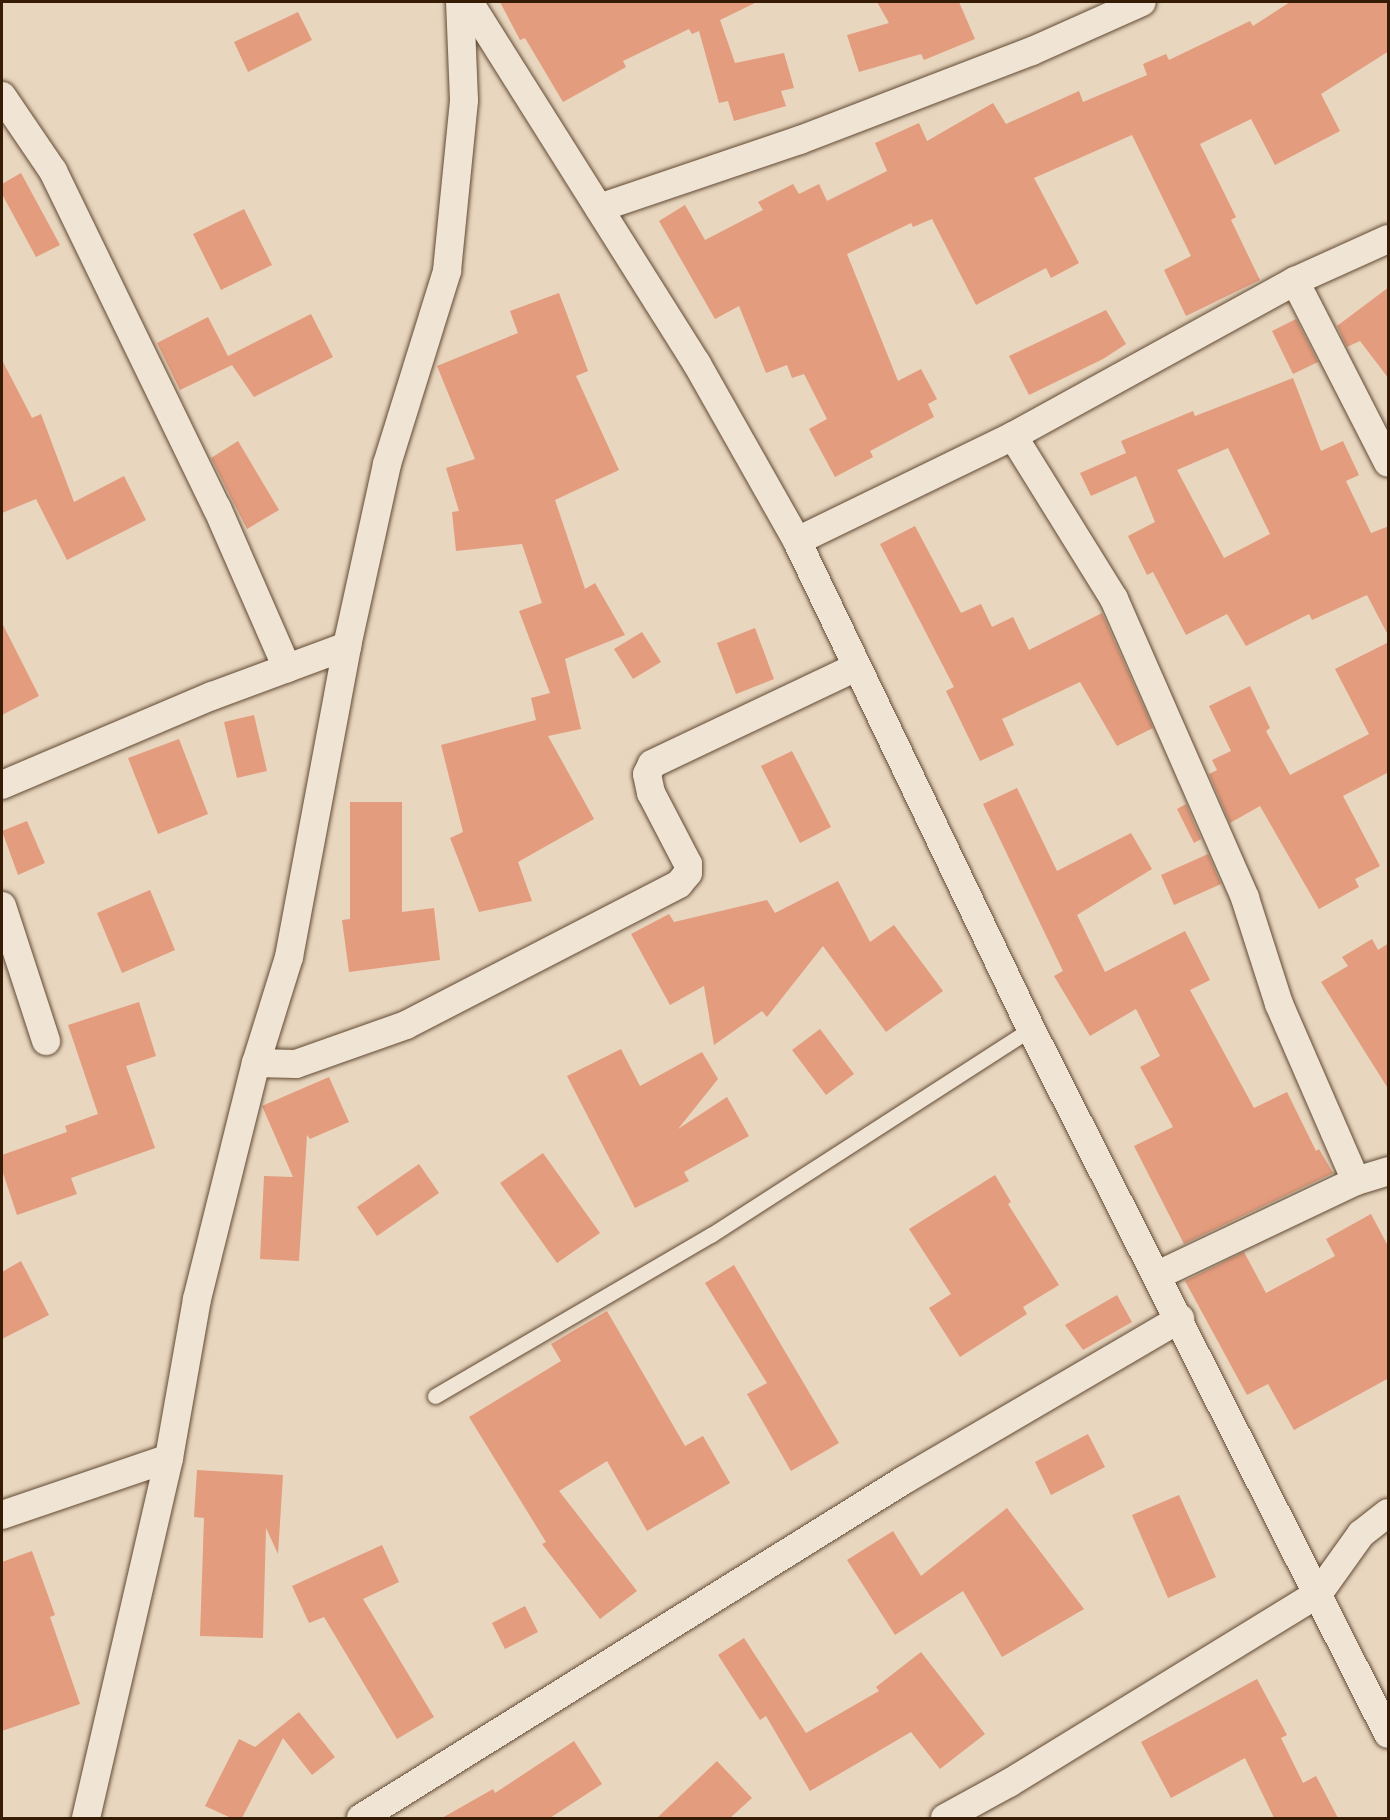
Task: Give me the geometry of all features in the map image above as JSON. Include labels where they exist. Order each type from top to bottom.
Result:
[{"type":"street","points":[[86,1818],[170,1458],[197,1299],[256,1063],[289,957],[347,646],[387,464],[447,271],[464,100],[460,2]]},
{"type":"street","points":[[469,2],[697,364],[797,541],[1031,1029],[1158,1275],[1389,1734]]},
{"type":"street","points":[[599,208],[844,123],[1032,51],[1142,2]]},
{"type":"street","points":[[2,96],[53,171],[217,508],[287,668]]},
{"type":"street","points":[[797,541],[1013,436],[1295,281],[1389,239]]},
{"type":"street","points":[[1295,281],[1389,463]]},
{"type":"street","points":[[1013,436],[1114,599],[1245,898],[1278,1004],[1356,1181]]},
{"type":"street","points":[[2,785],[287,668],[347,646]]},
{"type":"street","points":[[256,1063],[296,1064],[406,1024],[679,884],[688,873],[688,864],[651,793],[647,774],[652,765],[856,667]]},
{"type":"street","points":[[2,906],[46,1041]]},
{"type":"street","points":[[1158,1275],[1356,1181],[1389,1171]]},
{"type":"street","points":[[362,1818],[904,1480],[1180,1319]]},
{"type":"street","points":[[2,1515],[170,1458]]},
{"type":"street","points":[[945,1818],[1010,1783],[1318,1594],[1361,1534],[1389,1513]]},
{"type":"lane","points":[[435,1396],[721,1229],[1031,1029]]},
{"type":"building","points":[[500,2],[757,2],[720,20],[735,63],[784,53],[794,88],[781,91],[786,106],[734,121],[728,101],[719,103],[699,31],[692,34],[689,29],[623,61],[626,67],[563,102],[525,38],[520,40]]},
{"type":"building","points":[[877,2],[959,2],[975,39],[924,60],[921,54],[859,72],[847,35],[889,23]]},
{"type":"building","points":[[1290,2],[1389,2],[1389,51],[1321,94],[1340,131],[1275,165],[1251,119],[1200,144],[1236,217],[1231,220],[1260,280],[1186,316],[1164,270],[1191,256],[1132,135],[1034,178],[1079,263],[1051,278],[1046,268],[976,305],[932,219],[913,227],[911,223],[847,254],[898,381],[921,369],[937,399],[928,404],[934,417],[870,451],[873,457],[835,477],[809,429],[827,419],[804,374],[792,378],[787,365],[766,373],[739,306],[715,319],[659,221],[685,205],[705,240],[763,210],[758,202],[793,184],[799,194],[819,184],[827,201],[887,171],[875,143],[919,123],[927,141],[993,103],[1006,124],[1079,91],[1083,102],[1147,75],[1143,64],[1166,54],[1169,60],[1250,21],[1253,26]]},
{"type":"building","points":[[298,12],[312,40],[248,72],[234,42]]},
{"type":"building","points":[[21,173],[60,245],[36,257],[2,194],[2,184]]},
{"type":"building","points":[[244,209],[272,265],[221,290],[193,234]]},
{"type":"building","points":[[1389,287],[1389,379],[1360,341],[1347,347],[1337,326]]},
{"type":"building","points":[[559,293],[588,371],[576,376],[619,470],[555,500],[585,589],[595,583],[625,635],[565,659],[581,729],[548,736],[594,819],[518,862],[532,901],[479,912],[450,838],[463,832],[441,745],[536,720],[531,698],[550,693],[519,611],[542,603],[522,544],[456,551],[452,512],[459,511],[446,468],[475,459],[437,366],[518,333],[510,311]]},
{"type":"building","points":[[1106,310],[1126,344],[1103,359],[1029,395],[1009,356]]},
{"type":"building","points":[[311,314],[333,357],[254,397],[232,365],[180,390],[157,343],[208,317],[228,356]]},
{"type":"building","points":[[1296,319],[1318,362],[1293,374],[1272,331]]},
{"type":"building","points":[[2,360],[32,418],[41,414],[74,502],[124,476],[146,520],[67,560],[36,499],[2,513]]},
{"type":"building","points":[[1293,378],[1321,451],[1343,441],[1359,475],[1346,481],[1371,533],[1389,526],[1389,637],[1367,595],[1312,620],[1309,614],[1246,646],[1227,614],[1186,635],[1153,572],[1147,575],[1128,536],[1155,522],[1136,476],[1091,496],[1080,473],[1126,453],[1121,441],[1193,411],[1195,416]],"holes":[[[1228,448],[1270,534],[1224,558],[1177,470]]]},
{"type":"building","points":[[238,441],[279,510],[247,529],[211,458]]},
{"type":"building","points":[[915,526],[961,613],[981,604],[992,627],[1013,617],[1029,650],[1102,613],[1153,728],[1117,746],[1080,682],[1002,719],[1014,745],[980,761],[946,691],[954,687],[880,544]]},
{"type":"building","points":[[2,623],[39,696],[2,715]]},
{"type":"building","points":[[755,628],[774,679],[736,694],[717,643]]},
{"type":"building","points":[[642,632],[661,662],[633,679],[614,649]]},
{"type":"building","points":[[1389,642],[1389,772],[1343,796],[1380,866],[1355,879],[1359,887],[1319,909],[1260,806],[1230,823],[1209,774],[1217,770],[1212,760],[1231,751],[1209,706],[1250,686],[1270,728],[1266,731],[1290,775],[1369,734],[1335,669]]},
{"type":"building","points":[[254,715],[267,771],[237,778],[224,722]]},
{"type":"building","points":[[179,739],[208,814],[158,834],[128,758]]},
{"type":"building","points":[[792,751],[831,827],[800,843],[761,766]]},
{"type":"building","points":[[1017,788],[1057,871],[1131,833],[1152,869],[1077,915],[1105,972],[1185,931],[1210,980],[1190,990],[1254,1108],[1287,1092],[1316,1151],[1319,1149],[1333,1173],[1184,1244],[1134,1146],[1173,1127],[1140,1067],[1160,1056],[1136,1009],[1090,1036],[1054,976],[1063,971],[983,804]]},
{"type":"building","points":[[350,802],[402,802],[402,912],[434,908],[440,960],[349,972],[342,920],[350,919]]},
{"type":"building","points":[[1186,804],[1201,839],[1194,843],[1177,809]]},
{"type":"building","points":[[27,821],[45,863],[18,875],[2,831]]},
{"type":"building","points":[[1208,854],[1221,884],[1174,905],[1161,875]]},
{"type":"building","points":[[838,881],[870,942],[894,925],[943,991],[886,1032],[823,946],[767,1017],[762,1011],[714,1045],[704,986],[670,1005],[631,934],[669,914],[674,922],[767,900],[775,913]]},
{"type":"building","points":[[150,890],[175,950],[122,973],[97,913]]},
{"type":"building","points":[[1372,939],[1378,950],[1389,943],[1389,1090],[1321,982],[1348,966],[1342,957]]},
{"type":"building","points":[[139,1002],[156,1056],[126,1066],[155,1148],[71,1178],[77,1194],[17,1215],[2,1170],[2,1155],[67,1132],[65,1126],[98,1114],[68,1025]]},
{"type":"building","points":[[820,1029],[854,1074],[826,1095],[792,1050]]},
{"type":"building","points":[[621,1049],[640,1086],[702,1052],[718,1079],[678,1129],[727,1097],[749,1136],[684,1172],[689,1181],[635,1208],[567,1076]]},
{"type":"building","points":[[329,1077],[349,1122],[310,1139],[307,1135],[299,1261],[260,1259],[264,1176],[293,1177],[262,1106]]},
{"type":"building","points":[[543,1153],[600,1233],[557,1263],[500,1183]]},
{"type":"building","points":[[419,1164],[439,1193],[377,1236],[357,1207]]},
{"type":"building","points":[[995,1175],[1011,1202],[1008,1204],[1059,1285],[1023,1307],[1027,1314],[960,1357],[929,1308],[951,1294],[909,1229]]},
{"type":"building","points":[[1371,1214],[1389,1248],[1389,1378],[1294,1430],[1268,1384],[1247,1395],[1185,1281],[1244,1252],[1266,1293],[1335,1256],[1326,1239]]},
{"type":"building","points":[[21,1261],[49,1315],[2,1339],[2,1272]]},
{"type":"building","points":[[734,1265],[839,1443],[791,1471],[747,1394],[767,1383],[705,1283]]},
{"type":"building","points":[[1117,1295],[1132,1322],[1083,1350],[1065,1325]]},
{"type":"building","points":[[607,1311],[685,1446],[703,1436],[730,1483],[647,1531],[607,1461],[559,1491],[637,1591],[600,1619],[542,1544],[546,1542],[469,1417],[561,1361],[551,1344]]},
{"type":"building","points":[[1088,1434],[1105,1467],[1051,1495],[1035,1462]]},
{"type":"building","points":[[197,1470],[283,1475],[278,1554],[266,1528],[263,1638],[200,1636],[204,1518],[194,1517]]},
{"type":"building","points":[[1179,1495],[1216,1577],[1168,1598],[1132,1515]]},
{"type":"building","points":[[1007,1508],[1084,1609],[1002,1657],[963,1591],[895,1635],[847,1560],[893,1531],[921,1576]]},
{"type":"building","points":[[382,1545],[399,1582],[363,1599],[434,1717],[397,1739],[324,1617],[309,1623],[292,1586]]},
{"type":"building","points":[[32,1551],[55,1615],[50,1617],[80,1704],[2,1731],[2,1562]]},
{"type":"building","points":[[525,1606],[538,1632],[505,1649],[492,1623]]},
{"type":"building","points":[[744,1638],[806,1733],[879,1691],[876,1687],[921,1652],[985,1734],[940,1769],[911,1732],[810,1791],[766,1716],[760,1720],[718,1655]]},
{"type":"building","points":[[1257,1679],[1287,1735],[1281,1738],[1303,1783],[1316,1776],[1338,1818],[1274,1818],[1245,1758],[1171,1798],[1141,1742]]},
{"type":"building","points":[[299,1712],[335,1757],[312,1775],[283,1738],[242,1818],[231,1818],[205,1806],[239,1739],[255,1747]]},
{"type":"building","points":[[574,1741],[602,1784],[550,1818],[442,1818],[493,1789],[495,1793]]},
{"type":"building","points":[[717,1761],[752,1798],[730,1818],[657,1818]]}]
